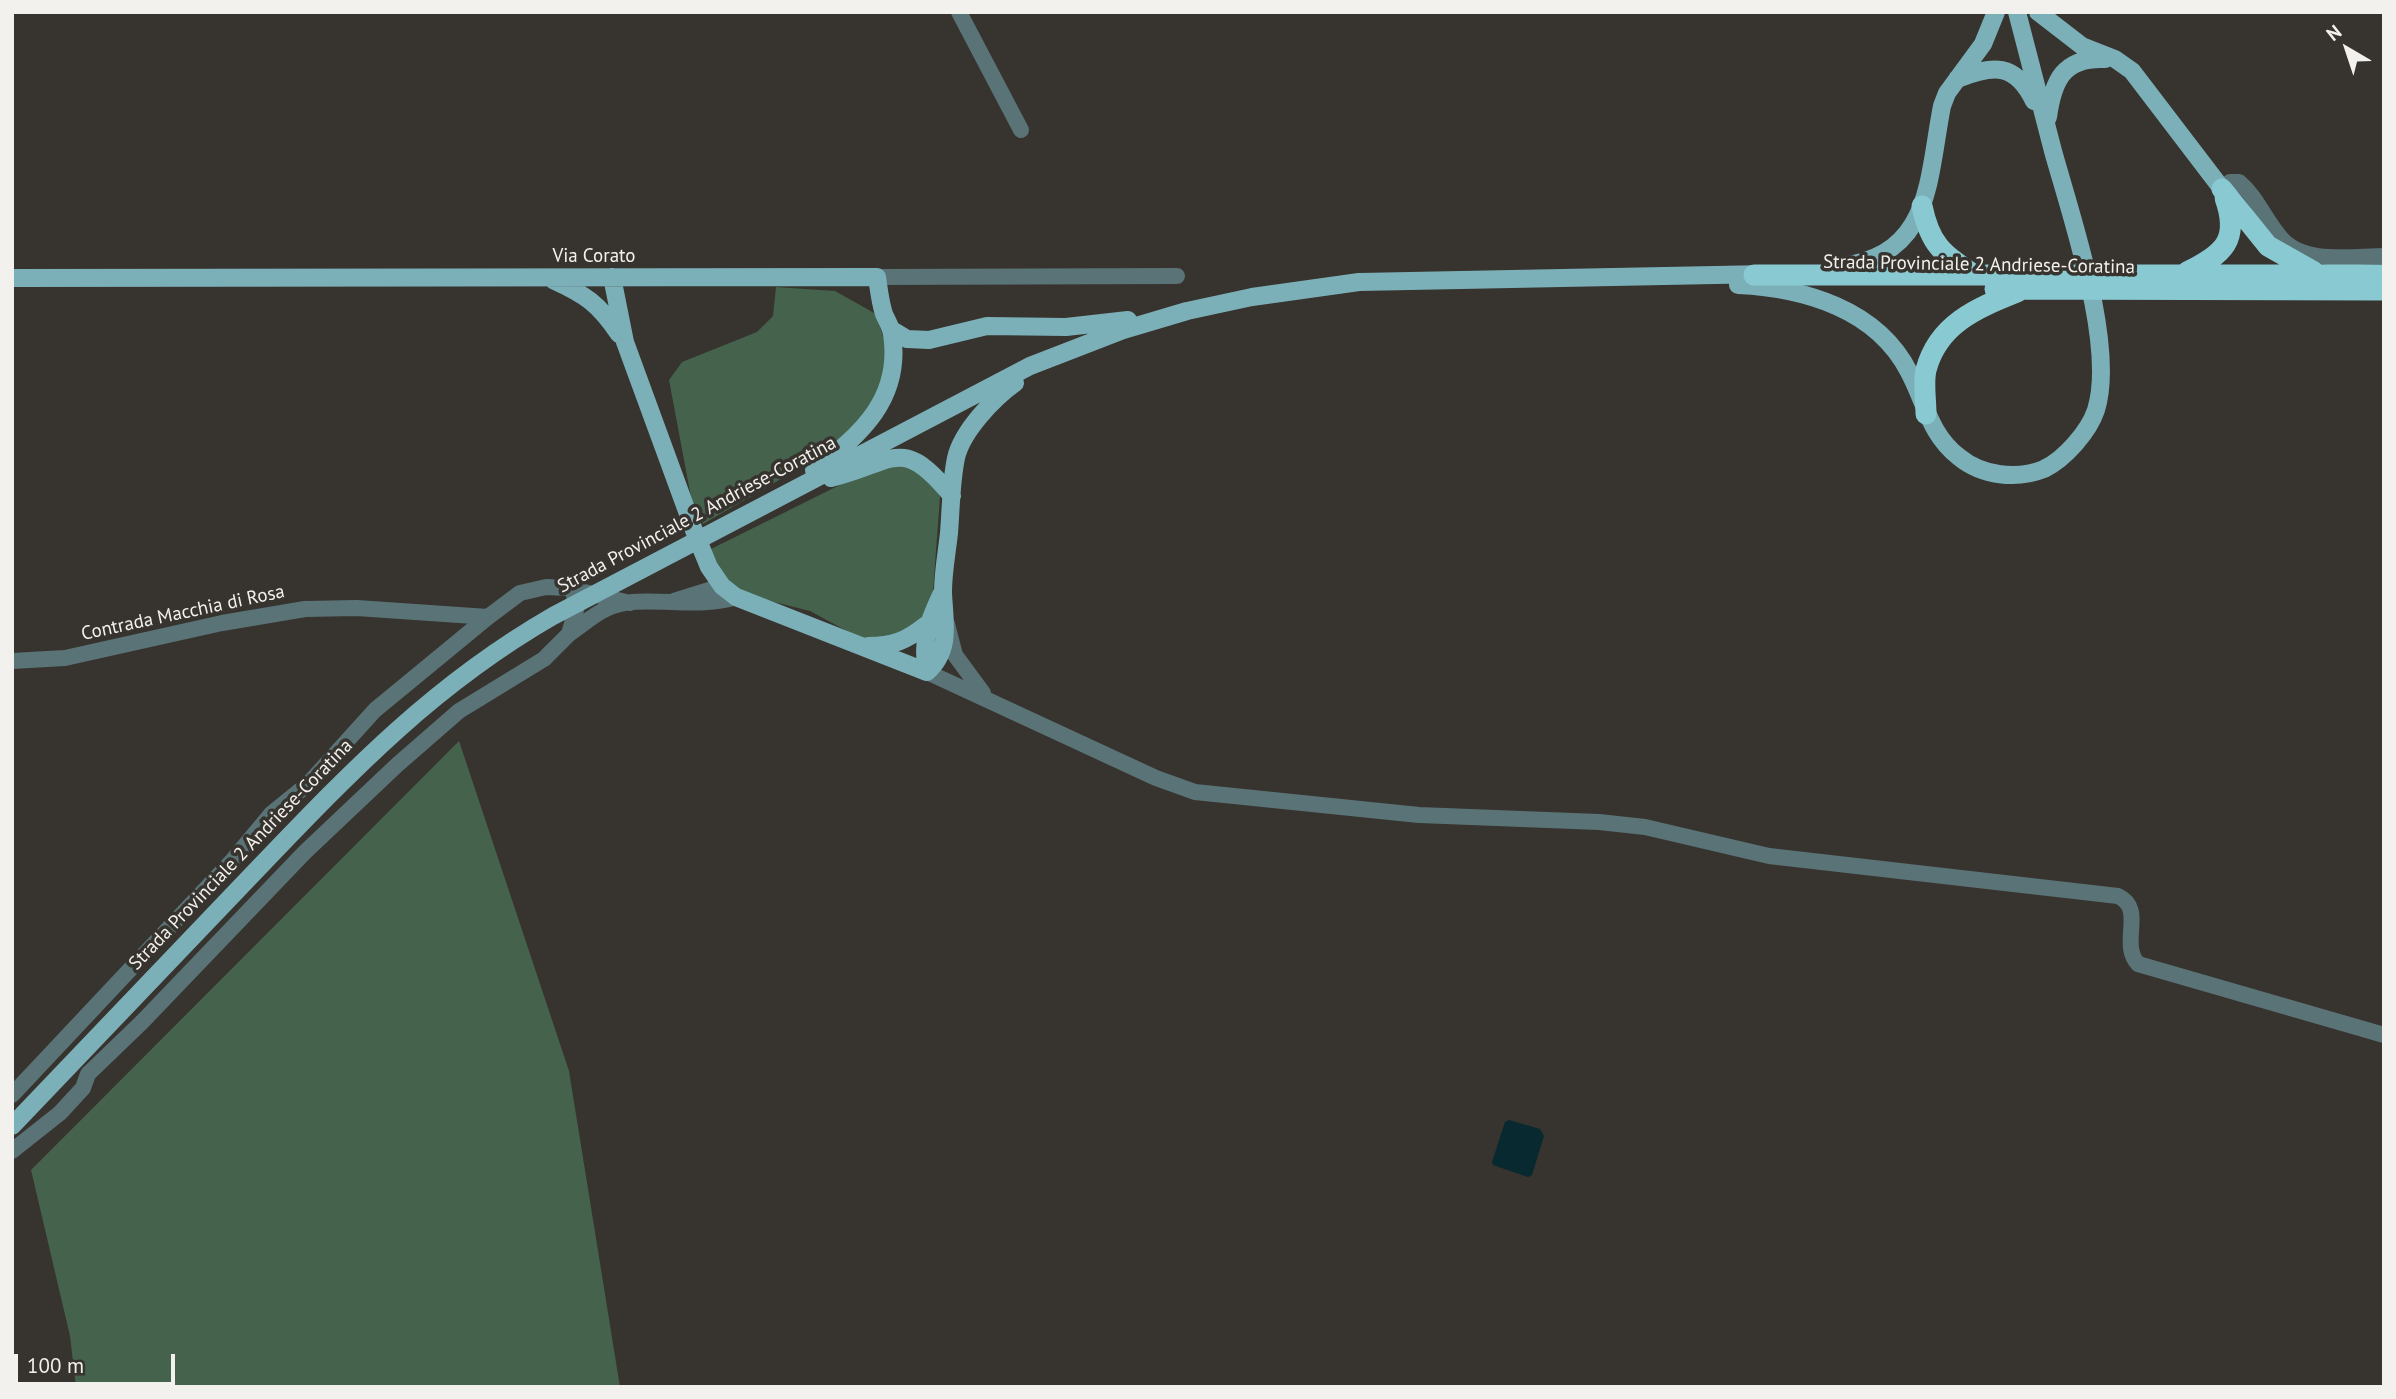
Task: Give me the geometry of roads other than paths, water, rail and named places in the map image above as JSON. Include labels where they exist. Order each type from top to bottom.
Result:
[{"type":"highway","points":[[2182,274],[2213,259],[2225,247],[2231,216],[2222,189]]},
{"type":"highway","points":[[2222,189],[2268,246],[2291,262],[2319,275]]},
{"type":"highway","points":[[1922,206],[1933,242],[1943,253],[1974,275]]},
{"type":"highway","name":"Strada Provinciale 2 Andriese-Coratina","points":[[1754,280],[1974,275],[2384,275]]},
{"type":"highway","name":"Strada Provinciale 2 Andriese-Coratina","points":[[1754,280],[2024,289],[2384,290]]},
{"type":"highway","points":[[1926,414],[1925,372],[1936,345],[1957,320],[1981,306],[2024,289]]},
{"type":"main road","points":[[1754,280],[1866,264],[1907,237],[1922,206],[1942,106],[1957,79],[1983,44],[1996,12]]},
{"type":"main road","points":[[1754,280],[1837,304],[1865,320],[1891,345],[1909,371],[1926,414],[1941,440],[1960,459],[1987,472],[2015,476],[2045,468],[2078,441],[2095,411],[2101,373],[2093,310],[2017,12]]},
{"type":"main road","points":[[2038,12],[2082,46],[2115,59],[2132,71],[2222,189]]},
{"type":"main road","points":[[2047,128],[2051,98],[2060,74],[2076,62],[2091,58],[2115,59]]},
{"type":"main road","points":[[1957,79],[1988,68],[2010,72],[2026,84],[2047,128]]},
{"type":"main road","points":[[769,503],[829,458],[878,409],[893,379],[895,358],[892,330],[879,300],[877,277]]},
{"type":"main road","name":"Via Corato","points":[[12,278],[877,277]]},
{"type":"main road","name":"Strada Provinciale 2 Andriese-Coratina","points":[[12,1126],[384,740],[434,696],[486,657],[553,616],[970,396],[1061,354],[1123,330],[1252,297],[1359,282],[1574,277],[1754,280]]},
{"type":"main road","points":[[547,278],[583,294],[602,308],[625,342]]},
{"type":"main road","points":[[602,308],[601,295],[612,278]]},
{"type":"main road","points":[[612,278],[625,342],[705,557],[729,592],[857,646],[927,672]]},
{"type":"main road","points":[[892,330],[907,339],[929,340],[987,326],[1066,327],[1186,312]]},
{"type":"main road","points":[[927,672],[936,664],[943,650],[947,622],[943,591],[956,455],[997,395],[1061,354]]},
{"type":"main road","points":[[800,486],[905,457],[926,466],[952,496]]},
{"type":"main road","points":[[927,672],[923,649],[926,625],[943,591]]},
{"type":"main road","points":[[857,646],[890,646],[907,640],[926,625]]},
{"type":"street","points":[[959,12],[1021,130]]},
{"type":"street","points":[[2222,189],[2230,182],[2239,182],[2248,189],[2281,239],[2294,249],[2328,256],[2384,256]]},
{"type":"street","name":"Via Corato","points":[[877,277],[1177,276]]},
{"type":"street","points":[[688,595],[699,578],[705,557]]},
{"type":"street","points":[[12,1095],[231,862],[271,814],[308,784],[375,710],[488,617],[520,593],[546,587],[568,589],[631,603]]},
{"type":"street","points":[[568,589],[578,603],[569,634]]},
{"type":"street","points":[[669,603],[688,595],[729,592]]},
{"type":"street","points":[[12,1151],[60,1113],[83,1088],[88,1074],[142,1023],[305,852],[459,711],[544,659],[569,634],[607,608],[631,603],[718,603],[729,592]]},
{"type":"street","name":"Contrada Macchia di Rosa","points":[[12,661],[65,659],[222,623],[305,609],[357,608],[488,617]]},
{"type":"street","points":[[947,622],[955,655],[972,682],[990,699]]},
{"type":"street","points":[[927,672],[1156,778],[1195,792],[1419,816],[1599,822],[1645,827],[1769,856],[2118,896],[2127,900],[2133,910],[2131,952],[2138,964],[2384,1035]]},
{"type":"water","points":[[1509,1120],[1540,1129],[1544,1136],[1532,1175],[1528,1177],[1493,1165],[1492,1162],[1505,1122]]}]
